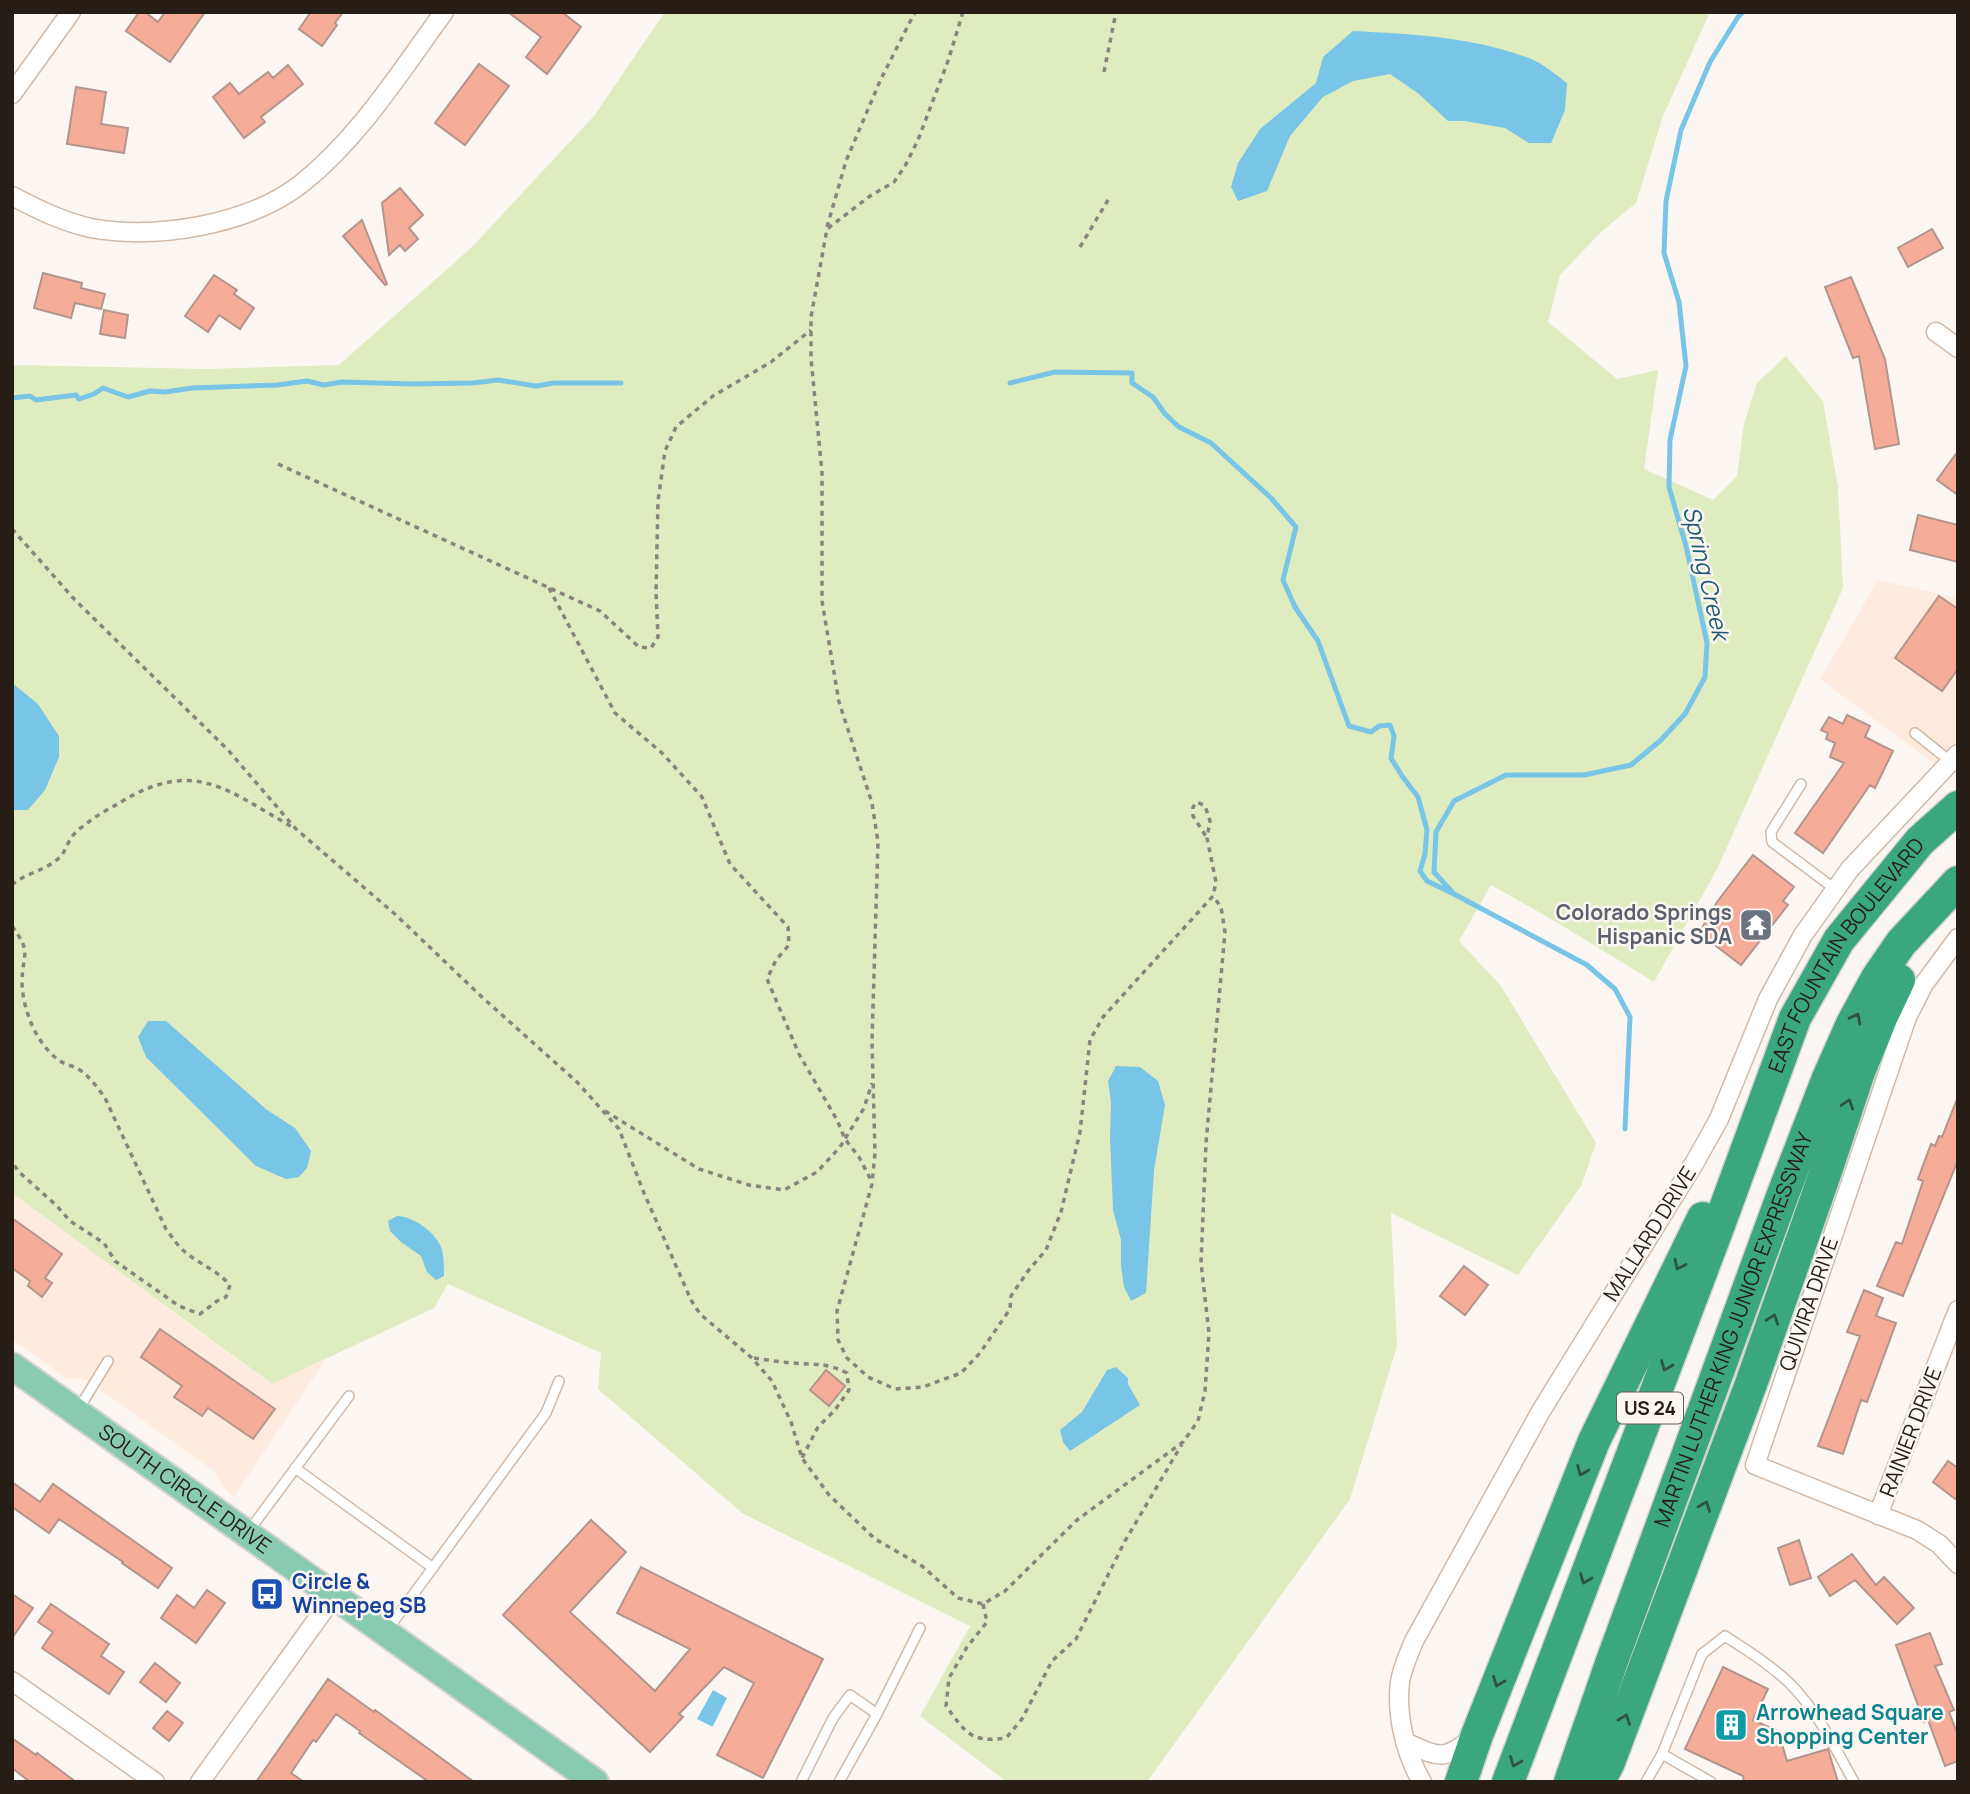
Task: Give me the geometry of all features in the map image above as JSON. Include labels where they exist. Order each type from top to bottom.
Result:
[{"type":"highway","name":"EAST FOUNTAIN BOULEVARD","points":[[1758,1119],[1795,1018],[1839,940],[1920,841],[1958,807]]},
{"type":"highway","points":[[1598,1782],[1608,1762],[1751,1384],[1859,1072],[1882,1016],[1949,891]]},
{"type":"highway","name":"MARTIN LUTHER KING JUNIOR EXPRESSWAY","points":[[1570,1782],[1778,1207],[1828,1078],[1852,1024],[1877,978],[1901,943],[1949,891]]},
{"type":"highway","name":"US 24","points":[[1508,1782],[1758,1119]]},
{"type":"highway","points":[[1461,1782],[1476,1735],[1594,1441],[1696,1231],[1758,1119]]},
{"type":"main road","name":"SOUTH CIRCLE DRIVE","points":[[12,1366],[595,1782]]},
{"type":"street","points":[[12,94],[71,12]]},
{"type":"street","points":[[12,196],[61,220],[91,228],[119,231],[158,232],[195,228],[237,217],[299,185],[350,138],[444,12]]},
{"type":"street","points":[[1937,332],[1958,348]]},
{"type":"street","name":"MALLARD DRIVE","points":[[1422,1782],[1405,1742],[1401,1722],[1400,1681],[1414,1641],[1541,1411],[1719,1119],[1768,999],[1802,935],[1850,869],[1954,758]]},
{"type":"street","name":"QUIVIRA DRIVE","points":[[1958,937],[1924,984],[1907,1017],[1755,1465],[1917,1530],[1939,1544],[1958,1563]]},
{"type":"street","name":"RAINIER DRIVE","points":[[1878,1515],[1958,1310]]},
{"type":"street","points":[[200,1782],[334,1596]]},
{"type":"street","points":[[12,1681],[155,1782]]},
{"type":"street","points":[[1405,1742],[1442,1756],[1457,1750],[1476,1735]]},
{"type":"lane","points":[[1915,733],[1954,758]]},
{"type":"lane","points":[[1801,784],[1771,832],[1772,842],[1835,889]]},
{"type":"lane","points":[[77,1412],[108,1361]]},
{"type":"lane","points":[[386,1632],[546,1413],[559,1381]]},
{"type":"lane","points":[[247,1534],[349,1396]]},
{"type":"lane","points":[[295,1468],[433,1568]]},
{"type":"lane","points":[[839,1782],[920,1628]]},
{"type":"lane","points":[[1646,1782],[1662,1754],[1702,1654],[1725,1636],[1794,1688],[1818,1719],[1854,1782]]},
{"type":"lane","points":[[801,1782],[833,1718],[850,1695],[877,1714]]},
{"type":"lane","points":[[1662,1754],[1711,1782]]},
{"type":"path","points":[[915,12],[880,81],[846,161],[827,229],[811,317],[811,358],[822,472],[822,601],[839,702],[872,803],[878,842],[872,1041],[875,1153],[872,1184],[837,1311],[838,1340],[847,1359],[868,1377],[895,1390],[923,1387],[961,1373],[980,1353],[1010,1309],[1011,1296],[1046,1250],[1061,1212],[1080,1132],[1090,1040],[1103,1017],[1213,896],[1216,882],[1207,838],[1193,816],[1193,807],[1198,802],[1205,806],[1210,821],[1207,838]]},
{"type":"path","points":[[827,229],[894,182],[905,166],[918,140],[948,61],[963,12]]},
{"type":"path","points":[[1104,72],[1116,12]]},
{"type":"path","points":[[1080,247],[1108,200]]},
{"type":"path","points":[[278,464],[600,611],[639,647],[651,648],[658,637],[657,501],[665,451],[676,427],[713,396],[771,362],[811,331]]},
{"type":"path","points":[[12,528],[75,600],[228,750],[296,829],[396,915],[577,1082],[619,1129],[691,1300],[700,1314],[752,1358],[772,1381],[791,1422],[802,1458],[829,1495],[875,1539],[922,1566],[958,1598],[983,1605],[1005,1591],[1077,1520],[1183,1442]]},
{"type":"path","points":[[549,587],[615,713],[662,753],[702,797],[730,864],[788,927],[789,945],[776,960],[767,979],[799,1054],[872,1184]]},
{"type":"path","points":[[12,886],[17,881],[47,868],[61,856],[71,837],[87,822],[134,794],[164,782],[184,779],[215,784],[296,829]]},
{"type":"path","points":[[983,1605],[987,1622],[967,1647],[949,1678],[946,1706],[964,1731],[986,1741],[1006,1738],[1022,1719],[1052,1661],[1076,1639],[1125,1541],[1198,1421],[1205,1391],[1209,1333],[1201,1263],[1206,1143],[1225,932],[1221,907],[1213,896]]},
{"type":"path","points":[[12,926],[23,941],[26,953],[22,980],[23,999],[42,1044],[59,1060],[81,1071],[101,1091],[166,1229],[186,1253],[221,1275],[230,1285],[226,1297],[200,1314],[179,1306],[115,1261],[104,1243],[70,1221],[12,1162]]},
{"type":"path","points":[[600,1108],[699,1169],[750,1185],[785,1190],[817,1172],[840,1147],[864,1108],[873,1080]]},
{"type":"path","points":[[752,1358],[796,1364],[819,1363],[847,1373]]},
{"type":"path","points":[[802,1458],[818,1427],[835,1410],[849,1390],[847,1373],[854,1365]]},
{"type":"shaded area","points":[[1878,580],[1958,598],[1958,741],[1936,765],[1820,679]]},
{"type":"shaded area","points":[[12,1193],[271,1384],[326,1359],[234,1497],[225,1489],[214,1471],[85,1379],[67,1379],[12,1339]]},
{"type":"green space","points":[[665,12],[1710,12],[1663,116],[1636,203],[1600,233],[1560,275],[1548,322],[1617,379],[1658,370],[1644,469],[1713,500],[1737,476],[1744,424],[1757,383],[1786,356],[1823,401],[1838,487],[1843,588],[1718,867],[1654,982],[1491,885],[1459,941],[1501,986],[1596,1143],[1581,1186],[1518,1275],[1391,1213],[1397,1346],[1350,1499],[1147,1782],[1007,1782],[920,1716],[970,1626],[742,1513],[598,1389],[601,1353],[448,1284],[434,1308],[272,1384],[12,1193],[12,365],[208,369],[339,365],[471,248],[594,116]]},
{"type":"water","points":[[1353,31],[1466,41],[1510,52],[1541,64],[1567,83],[1565,110],[1551,143],[1529,143],[1505,128],[1448,121],[1419,94],[1390,74],[1353,81],[1323,97],[1290,136],[1267,191],[1238,201],[1231,187],[1238,163],[1260,129],[1316,83],[1323,57]]},
{"type":"water","points":[[12,683],[38,704],[59,736],[59,757],[45,790],[28,810],[12,810]]},
{"type":"water","points":[[148,1021],[166,1021],[267,1110],[295,1128],[311,1151],[307,1168],[299,1177],[286,1179],[256,1166],[146,1057],[138,1037]]},
{"type":"water","points":[[1116,1066],[1140,1067],[1158,1081],[1165,1105],[1154,1170],[1146,1293],[1131,1301],[1124,1287],[1121,1240],[1113,1210],[1111,1102],[1108,1081]]},
{"type":"water","points":[[397,1216],[417,1222],[438,1241],[444,1261],[444,1276],[436,1280],[427,1272],[421,1256],[390,1231],[388,1221]]},
{"type":"water","points":[[1116,1367],[1128,1378],[1128,1384],[1140,1405],[1070,1451],[1063,1442],[1060,1430],[1082,1412],[1107,1370]]},
{"type":"water","points":[[713,1690],[727,1698],[711,1726],[697,1719]]},
{"type":"building","points":[[139,12],[145,12],[158,22],[165,12],[205,12],[170,62],[126,31]]},
{"type":"building","points":[[311,12],[343,12],[322,46],[299,29]]},
{"type":"building","points":[[508,12],[562,12],[581,27],[547,74],[526,57],[541,37]]},
{"type":"building","points":[[479,64],[509,86],[465,145],[435,123]]},
{"type":"building","points":[[288,65],[303,84],[261,117],[265,122],[244,138],[213,97],[230,83],[239,94],[268,72],[273,78]]},
{"type":"building","points":[[76,87],[106,92],[101,124],[128,128],[124,153],[67,144]]},
{"type":"building","points":[[400,188],[423,215],[409,228],[418,239],[405,251],[400,245],[389,255],[382,203]]},
{"type":"building","points":[[362,220],[387,284],[385,285],[343,236]]},
{"type":"building","points":[[1932,229],[1943,248],[1908,267],[1898,248]]},
{"type":"building","points":[[43,273],[82,283],[81,288],[105,294],[101,309],[75,303],[71,318],[34,308]]},
{"type":"building","points":[[214,275],[237,290],[234,294],[254,308],[240,329],[219,315],[208,332],[185,316]]},
{"type":"building","points":[[1851,277],[1885,359],[1899,444],[1875,449],[1859,356],[1853,358],[1825,287]]},
{"type":"building","points":[[104,310],[128,315],[125,338],[100,334]]},
{"type":"building","points":[[1958,451],[1958,495],[1937,480]]},
{"type":"building","points":[[1918,515],[1958,525],[1958,562],[1910,550]]},
{"type":"building","points":[[1939,596],[1958,609],[1958,669],[1942,691],[1895,658]]},
{"type":"building","points":[[1847,715],[1870,726],[1865,737],[1893,751],[1875,788],[1870,785],[1823,853],[1795,833],[1844,763],[1830,757],[1835,743],[1826,739],[1828,733],[1821,730],[1829,717],[1843,724]]},
{"type":"building","points":[[1753,855],[1794,887],[1783,901],[1788,905],[1741,965],[1699,933],[1717,902]]},
{"type":"building","points":[[1957,1099],[1958,1160],[1903,1296],[1877,1286],[1896,1242],[1902,1244],[1923,1181],[1918,1179],[1931,1144],[1935,1146],[1939,1136],[1942,1137]]},
{"type":"building","points":[[12,1218],[62,1254],[45,1278],[52,1283],[42,1297],[28,1286],[30,1281],[12,1268]]},
{"type":"building","points":[[1464,1266],[1488,1285],[1465,1315],[1440,1296]]},
{"type":"building","points":[[1864,1290],[1883,1298],[1876,1316],[1896,1323],[1867,1402],[1861,1400],[1843,1454],[1818,1446],[1860,1336],[1847,1332]]},
{"type":"building","points":[[160,1329],[275,1409],[253,1439],[208,1408],[202,1416],[174,1397],[182,1386],[141,1357]]},
{"type":"building","points":[[826,1370],[845,1386],[829,1406],[810,1390]]},
{"type":"building","points":[[1948,1461],[1958,1468],[1958,1501],[1933,1482]]},
{"type":"building","points":[[12,1482],[40,1502],[53,1484],[172,1568],[158,1588],[59,1519],[49,1533],[12,1507]]},
{"type":"building","points":[[591,1520],[626,1552],[570,1612],[655,1691],[690,1649],[617,1613],[641,1567],[823,1659],[763,1778],[717,1755],[754,1683],[724,1667],[679,1714],[683,1717],[650,1752],[503,1615]]},
{"type":"building","points":[[1799,1540],[1811,1578],[1790,1585],[1778,1548]]},
{"type":"building","points":[[1852,1554],[1876,1585],[1884,1577],[1914,1608],[1897,1624],[1855,1580],[1830,1596],[1818,1577]]},
{"type":"building","points":[[207,1590],[225,1603],[196,1643],[161,1618],[177,1595],[194,1608]]},
{"type":"building","points":[[12,1594],[33,1608],[12,1638]]},
{"type":"building","points":[[51,1604],[109,1644],[101,1656],[124,1672],[109,1694],[42,1648],[53,1632],[38,1622]]},
{"type":"building","points":[[1930,1633],[1942,1664],[1935,1666],[1954,1710],[1949,1712],[1958,1735],[1958,1761],[1945,1766],[1928,1720],[1924,1722],[1896,1645]]},
{"type":"building","points":[[155,1663],[180,1683],[166,1702],[140,1682]]},
{"type":"building","name":"Arrowhead Square Shopping Center","points":[[1723,1667],[1768,1689],[1753,1720],[1778,1731],[1787,1761],[1828,1749],[1838,1782],[1744,1782],[1743,1776],[1685,1749]]},
{"type":"building","points":[[328,1679],[474,1782],[429,1782],[336,1714],[316,1742],[313,1740],[291,1773],[304,1782],[256,1782]]},
{"type":"building","points":[[167,1711],[183,1723],[169,1741],[153,1728]]},
{"type":"building","points":[[12,1738],[76,1782],[30,1782],[12,1768]]},
{"type":"waterway","name":"Spring Creek","points":[[1625,1129],[1630,1017],[1615,989],[1587,965],[1454,894],[1434,872],[1436,832],[1454,801],[1506,775],[1584,775],[1631,765],[1661,740],[1685,714],[1705,677],[1707,643],[1686,546],[1669,487],[1670,440],[1686,366],[1679,302],[1664,253],[1666,201],[1681,130],[1710,62],[1743,12]]},
{"type":"waterway","points":[[1010,383],[1055,372],[1132,373],[1132,383],[1153,397],[1179,427],[1211,443],[1271,498],[1296,527],[1283,580],[1295,607],[1318,641],[1349,726],[1371,732],[1379,726],[1390,725],[1394,736],[1391,758],[1418,797],[1427,830],[1420,871],[1427,881],[1452,893]]},
{"type":"waterway","points":[[12,398],[30,396],[36,400],[76,395],[79,399],[103,388],[128,397],[150,391],[307,381],[324,385],[342,382],[412,384],[498,380],[536,386],[554,383],[621,383]]},
{"type":"place","name":"Colorado Springs Hispanic SDA","points":[[1756,925]]},
{"type":"place","name":"Circle & Winnepeg SB","points":[[267,1594]]},
{"type":"place","name":"Arrowhead Square Shopping Center","points":[[1731,1725]]}]
